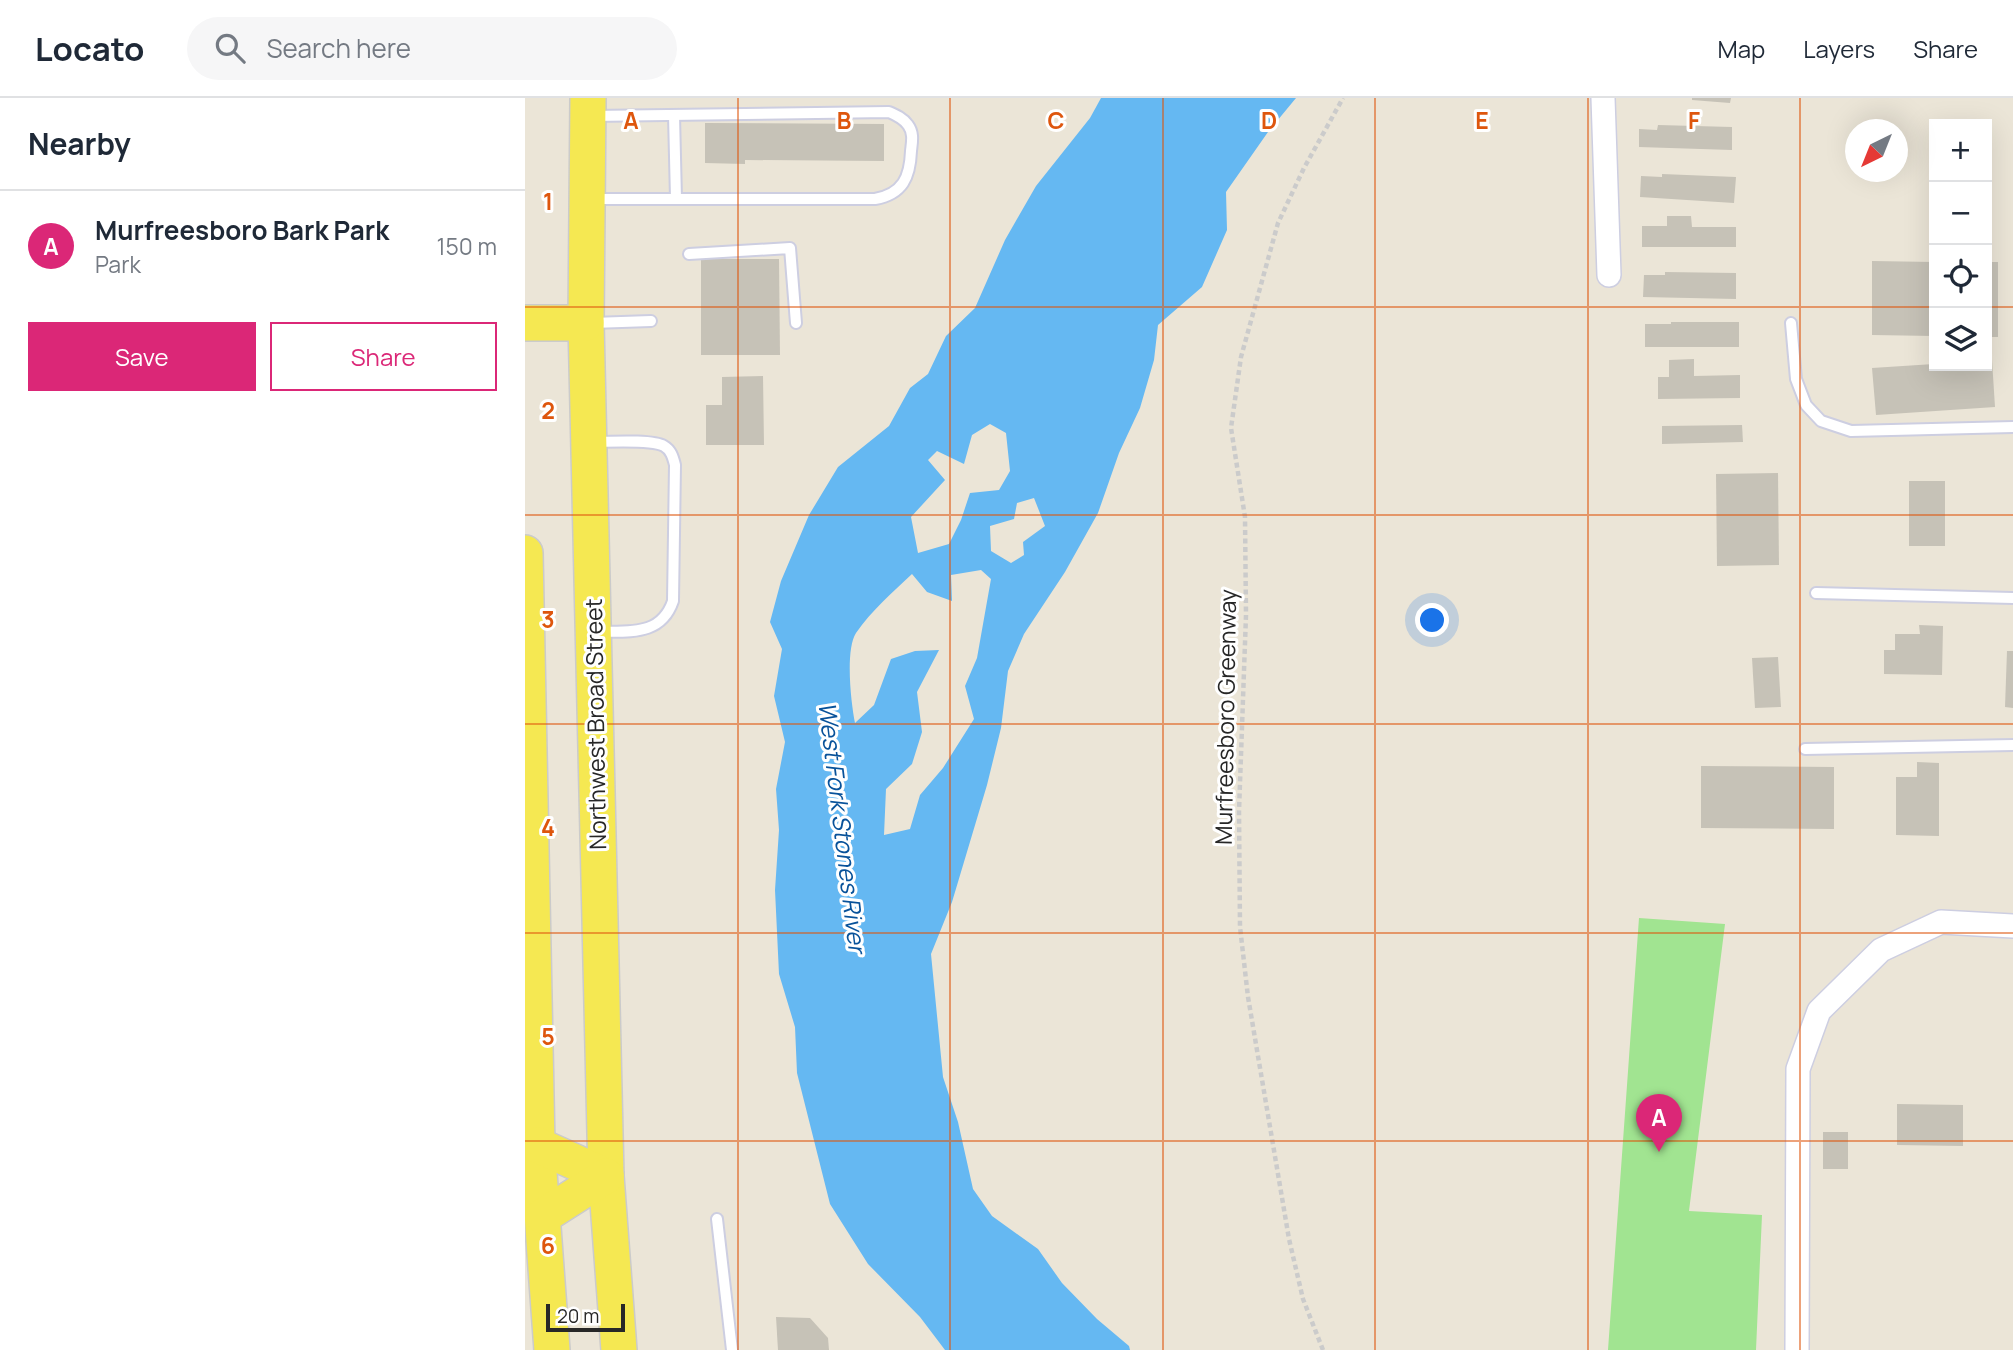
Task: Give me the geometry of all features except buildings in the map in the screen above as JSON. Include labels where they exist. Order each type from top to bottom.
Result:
[{"type":"main road","name":"Northwest Broad Street","points":[[587,107],[586,323],[606,1176],[619,1350]]},
{"type":"main road","points":[[525,323],[586,323]]},
{"type":"main road","points":[[525,553],[537,1145],[552,1350]]},
{"type":"main road","points":[[537,1145],[606,1176]]},
{"type":"main road","points":[[543,1216],[606,1176]]},
{"type":"street","points":[[1604,98],[1609,275]]},
{"type":"street","points":[[1797,1350],[1798,1069],[1819,1012],[1881,950],[1941,922],[2013,926]]},
{"type":"lane","points":[[587,107],[674,115],[889,112],[902,118],[913,136],[910,172],[904,182],[886,197],[587,199]]},
{"type":"lane","points":[[674,115],[676,199]]},
{"type":"lane","points":[[689,254],[790,248],[796,323]]},
{"type":"lane","points":[[586,323],[651,321]]},
{"type":"lane","points":[[1791,323],[1796,379],[1806,405],[1821,421],[1851,430],[2013,428]]},
{"type":"lane","points":[[589,442],[652,443],[664,446],[672,453],[675,465],[673,601],[670,611],[647,630],[593,633]]},
{"type":"lane","points":[[1816,593],[2013,598]]},
{"type":"lane","points":[[1805,749],[2013,744]]},
{"type":"lane","points":[[717,1219],[732,1350]]},
{"type":"path","name":"Murfreesboro Greenway","points":[[1323,1350],[1303,1299],[1289,1239],[1248,997],[1240,928],[1239,810],[1246,628],[1245,517],[1231,428],[1241,357],[1278,223],[1304,168],[1343,98]]},
{"type":"green space","points":[[1639,918],[1725,924],[1689,1211],[1762,1215],[1756,1350],[1608,1350]]},
{"type":"water","name":"West Fork Stones River","points":[[1101,98],[1296,98],[1268,132],[1226,192],[1227,230],[1202,287],[1158,325],[1154,360],[1140,408],[1119,453],[1098,513],[1065,572],[1024,634],[1008,671],[1001,728],[987,785],[952,902],[931,954],[943,1077],[958,1122],[973,1189],[992,1216],[1038,1249],[1062,1283],[1097,1319],[1129,1346],[1130,1350],[945,1350],[920,1317],[868,1264],[830,1204],[797,1073],[795,1027],[779,974],[775,890],[779,830],[776,789],[785,742],[774,696],[782,649],[770,622],[781,581],[809,515],[838,467],[889,426],[910,388],[928,374],[946,336],[975,308],[1005,240],[1036,186],[1090,118]],"holes":[[[990,424],[1006,433],[1010,471],[999,490],[970,493],[949,544],[918,553],[911,517],[945,480],[928,460],[937,451],[964,464],[972,435]],[[1034,498],[1045,526],[1023,542],[1024,555],[1011,563],[991,551],[990,526],[1014,519],[1017,503]],[[981,570],[991,579],[977,658],[965,686],[974,719],[943,768],[920,795],[910,829],[884,835],[886,789],[912,764],[922,732],[917,692],[939,650],[915,651],[891,659],[874,705],[855,723],[850,677],[853,641],[868,617],[912,574],[927,592],[952,601],[951,575]]]},
{"type":"place","name":"Murfreesboro Bark Park","points":[[1659,1152]]}]
